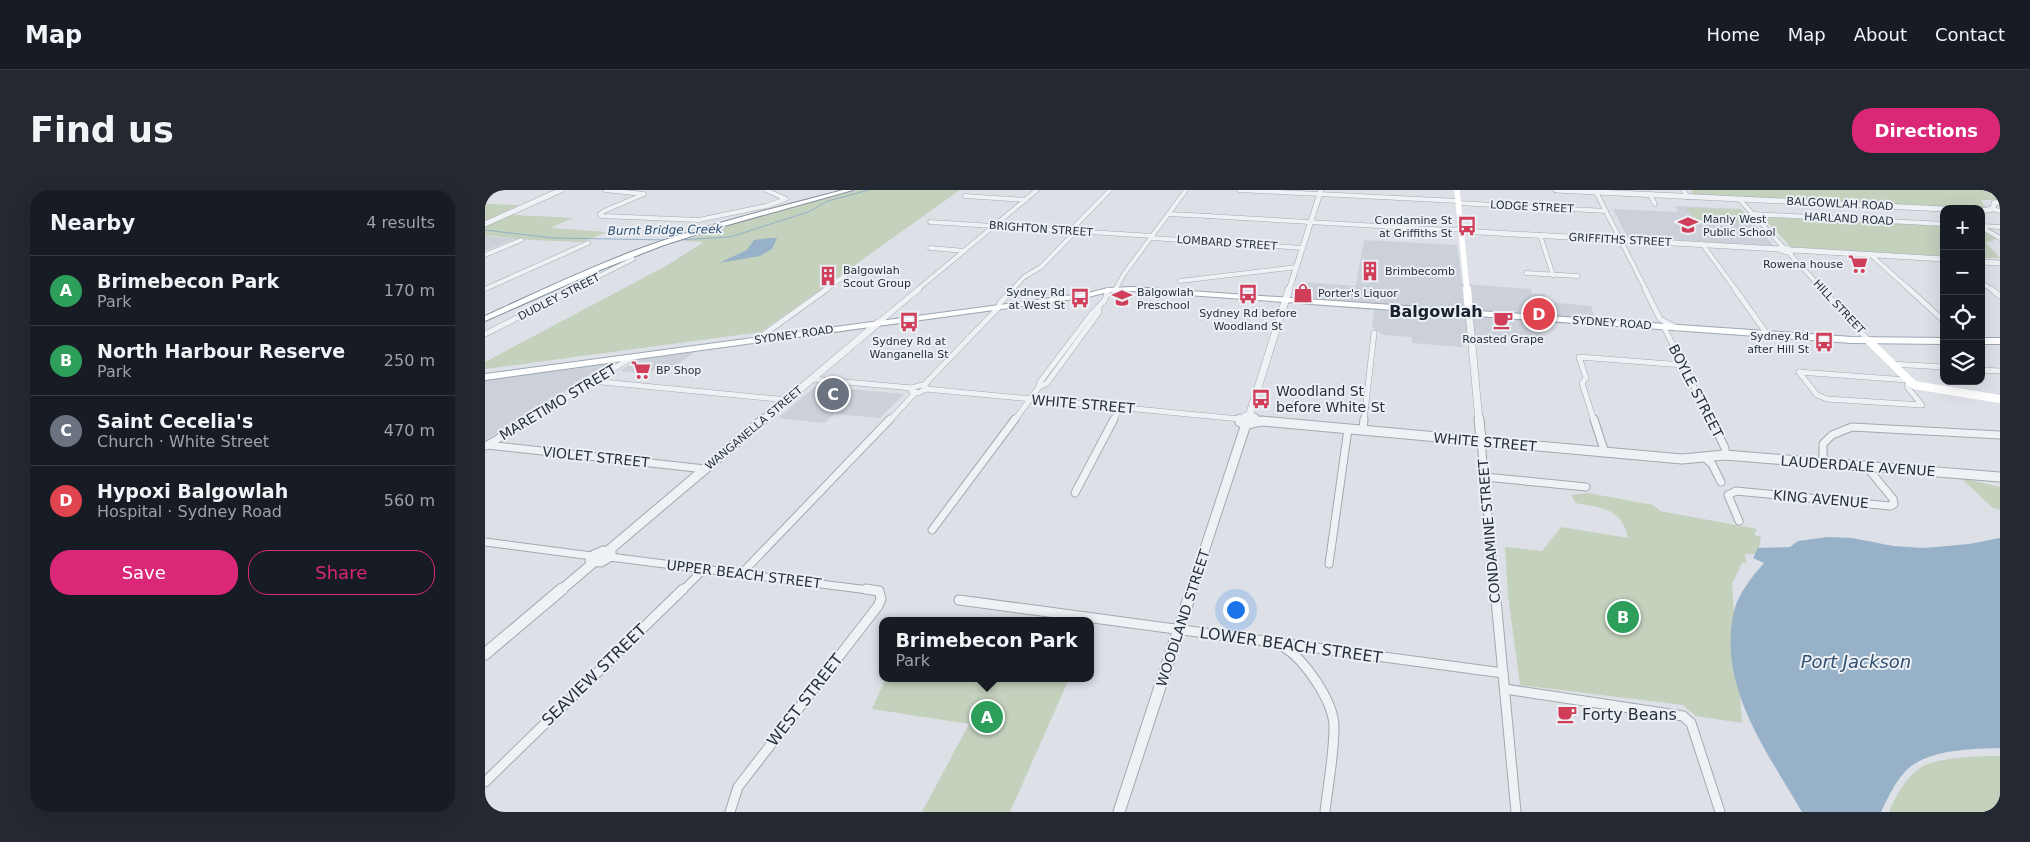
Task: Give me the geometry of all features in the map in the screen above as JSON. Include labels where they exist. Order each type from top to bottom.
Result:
[{"type":"main road","points":[[485,313],[581,270],[669,240],[841,190]]},
{"type":"main road","points":[[485,319],[588,272],[669,240],[850,190]]},
{"type":"main road","name":"CONDAMINE STREET","points":[[1457,190],[1469,313]]},
{"type":"main road","name":"SYDNEY ROAD","points":[[485,376],[1108,290],[1138,289],[1469,313],[1662,323],[1677,328],[1767,334],[1869,340],[1940,341]]},
{"type":"main road","points":[[1869,340],[1909,382],[2000,399]]},
{"type":"main road","points":[[1985,342],[2000,341]]},
{"type":"main road","name":"SYDNEY ROAD","points":[[485,372],[632,355]]},
{"type":"street","points":[[485,224],[561,190]]},
{"type":"street","points":[[605,190],[644,194],[604,211],[600,214],[602,216],[690,220],[750,210],[786,199],[766,190]]},
{"type":"street","name":"WANGANELLA STREET","points":[[609,554],[705,469],[1037,190]]},
{"type":"street","points":[[925,387],[1024,276],[1041,267],[1110,190]]},
{"type":"street","points":[[931,530],[1039,387],[1047,383],[1099,312],[1099,308],[1107,297],[1108,290],[1124,274],[1186,190]]},
{"type":"street","name":"LODGE STREET","points":[[1239,190],[1321,192],[1447,202],[1606,211]]},
{"type":"street","name":"BALGOWLAH ROAD","points":[[1554,190],[1940,209]]},
{"type":"street","points":[[1683,190],[1688,196]]},
{"type":"street","name":"WOODLAND STREET","points":[[1119,812],[1321,192]]},
{"type":"street","name":"BOYLE STREET","points":[[1596,192],[1725,448],[1725,455]]},
{"type":"street","points":[[1650,195],[1655,204]]},
{"type":"street","points":[[965,196],[1026,200]]},
{"type":"street","name":"HILL STREET","points":[[1739,199],[1869,340]]},
{"type":"street","points":[[1993,209],[1994,203],[2000,202]]},
{"type":"street","points":[[1985,210],[1993,209],[2000,211]]},
{"type":"street","name":"GRIFFITHS STREET","points":[[1168,214],[1940,260]]},
{"type":"street","name":"HARLAND ROAD","points":[[1753,214],[1940,224]]},
{"type":"street","name":"BRIGHTON STREET","points":[[930,222],[1152,237]]},
{"type":"street","points":[[1985,226],[2000,227]]},
{"type":"street","points":[[1985,229],[2000,238]]},
{"type":"street","points":[[1540,235],[1553,275]]},
{"type":"street","name":"LOMBARD STREET","points":[[1152,237],[1303,248]]},
{"type":"street","points":[[485,255],[521,240]]},
{"type":"street","points":[[485,289],[588,242]]},
{"type":"street","points":[[1703,245],[1767,334]]},
{"type":"street","points":[[929,248],[965,250]]},
{"type":"street","points":[[1871,255],[1940,317]]},
{"type":"street","name":"DUDLEY STREET","points":[[485,334],[633,260]]},
{"type":"street","points":[[1985,262],[2000,263]]},
{"type":"street","points":[[1180,282],[1297,267]]},
{"type":"street","points":[[758,338],[853,270]]},
{"type":"street","points":[[1526,273],[1578,276]]},
{"type":"street","points":[[1985,285],[2000,296]]},
{"type":"street","name":"CONDAMINE STREET","points":[[1469,313],[1516,812]]},
{"type":"street","points":[[1363,430],[1374,332]]},
{"type":"street","name":"MARETIMO STREET","points":[[486,446],[632,355]]},
{"type":"street","points":[[1605,453],[1582,382],[1586,378],[1579,357],[1683,365]]},
{"type":"street","points":[[1891,364],[1940,367]]},
{"type":"street","points":[[1985,370],[2000,371]]},
{"type":"street","points":[[1799,372],[1909,382],[1908,388],[1922,406],[1827,399],[1817,395],[1799,372]]},
{"type":"street","points":[[813,379],[913,390]]},
{"type":"street","points":[[593,381],[788,400]]},
{"type":"street","name":"WHITE STREET","points":[[913,390],[925,387],[1031,399],[1605,453],[1682,459],[1715,456]]},
{"type":"street","points":[[742,573],[913,390]]},
{"type":"street","points":[[1075,493],[1120,407]]},
{"type":"street","points":[[1828,464],[1823,454],[1825,440],[1833,432],[1852,427],[2000,434]]},
{"type":"street","points":[[1329,564],[1348,429]]},
{"type":"street","name":"VIOLET STREET","points":[[486,446],[705,469]]},
{"type":"street","name":"LAUDERDALE AVENUE","points":[[1715,456],[1725,455],[2000,477]]},
{"type":"street","name":"BOYLE STREET","points":[[1704,457],[1712,464],[1721,482]]},
{"type":"street","name":"KING AVENUE","points":[[1739,520],[1728,495],[1735,491],[1890,506],[1895,504],[1866,466]]},
{"type":"street","points":[[1485,477],[1586,487]]},
{"type":"street","points":[[485,542],[603,562],[609,554]]},
{"type":"street","name":"UPPER BEACH STREET","points":[[609,554],[704,569],[879,592]]},
{"type":"street","points":[[485,654],[592,560]]},
{"type":"street","name":"SEAVIEW STREET","points":[[485,782],[704,569]]},
{"type":"street","name":"WEST STREET","points":[[731,812],[738,787],[875,611],[882,601],[879,592]]},
{"type":"street","name":"LOWER BEACH STREET","points":[[959,600],[1084,617]]},
{"type":"street","name":"LOWER BEACH STREET","points":[[1094,618],[1503,673]]},
{"type":"street","points":[[1273,643],[1292,651],[1303,660],[1330,711],[1334,725],[1325,812]]},
{"type":"street","points":[[1505,689],[1683,716],[1691,723],[1720,812]]},
{"type":"shaded area","name":"Manly West Public School","points":[[1675,206],[1741,209],[1774,246],[1627,237],[1613,209],[1678,212]]},
{"type":"shaded area","points":[[485,235],[494,237],[517,238],[485,251]]},
{"type":"shaded area","points":[[1364,240],[1457,245],[1462,284],[1531,289],[1532,294],[1545,294],[1547,302],[1591,306],[1597,326],[1537,322],[1542,339],[1483,335],[1461,347],[1412,343],[1412,337],[1383,335],[1372,327],[1374,310],[1296,304],[1301,282],[1356,286]]},
{"type":"shaded area","points":[[695,352],[672,368],[659,367],[648,374],[620,371],[638,359]]},
{"type":"shaded area","points":[[607,365],[485,440],[485,380]]},
{"type":"shaded area","points":[[816,386],[904,394],[880,418],[834,414],[824,423],[778,418]]},
{"type":"green space","points":[[857,190],[960,190],[761,332],[485,369],[485,362],[664,267],[704,242],[683,241],[736,223]]},
{"type":"green space","points":[[1691,190],[2000,190],[2000,200],[1981,200],[1984,205],[1940,205],[1940,207],[1693,194]]},
{"type":"green space","points":[[485,204],[519,205],[500,214],[573,218],[550,228],[607,232],[582,242],[530,240],[485,235]]},
{"type":"green space","points":[[1690,208],[1742,210],[1748,217],[1742,217],[1744,220],[1740,220],[1742,223],[1723,222],[1725,225],[1697,224],[1689,211],[1685,210]]},
{"type":"green space","points":[[1762,217],[1940,226],[1940,256],[1791,247]]},
{"type":"green space","points":[[1985,232],[1996,239],[1986,243],[2000,258],[1985,258]]},
{"type":"green space","points":[[1961,478],[2000,487],[2000,510],[1993,508]]},
{"type":"green space","points":[[1588,493],[1653,505],[1660,511],[1757,529],[1754,535],[1761,537],[1758,554],[1745,554],[1746,563],[1742,563],[1732,584],[1742,723],[1696,716],[1683,705],[1520,685],[1508,595],[1505,547],[1542,551],[1561,527],[1628,538],[1625,528],[1616,515],[1602,508],[1575,503],[1572,495]]},
{"type":"green space","points":[[884,682],[1068,682],[1010,812],[922,812],[969,724],[872,709]]},
{"type":"green space","points":[[2000,756],[2000,812],[1889,812],[1894,800],[1906,782],[1915,772],[1927,764],[1947,759]]},
{"type":"water","points":[[777,238],[772,249],[760,256],[719,263],[747,250],[754,240]]},
{"type":"water","name":"Port Jackson","points":[[1828,537],[1852,538],[1893,546],[1924,548],[1969,544],[2000,538],[2000,748],[1953,751],[1920,761],[1910,767],[1897,782],[1881,812],[1802,812],[1774,766],[1749,717],[1739,692],[1733,666],[1731,639],[1734,611],[1743,591],[1764,563],[1753,558],[1758,548],[1790,547],[1798,541]]},
{"type":"waterway","name":"Burnt Bridge Creek","points":[[678,240],[730,237],[808,212],[828,201],[869,190]]},
{"type":"waterway","name":"Burnt Bridge Creek","points":[[485,230],[553,238],[668,240]]},
{"type":"place","name":"Manly West Public School","points":[[1688,225]]},
{"type":"place","name":"Condamine St at Griffiths St","points":[[1467,226]]},
{"type":"place","name":"Rowena house","points":[[1858,264]]},
{"type":"place","name":"Brimbecomb","points":[[1370,271]]},
{"type":"place","name":"Balgowlah Scout Group","points":[[828,276]]},
{"type":"place","name":"Porter's Liquor","points":[[1303,293]]},
{"type":"place","name":"Sydney Rd before Woodland St","points":[[1248,294]]},
{"type":"place","name":"Sydney Rd at West St","points":[[1080,298]]},
{"type":"place","name":"Balgowlah Preschool","points":[[1122,298]]},
{"type":"place","name":"Hypoxi Balgowlah","points":[[1539,314]]},
{"type":"place","name":"Roasted Grape","points":[[1503,320]]},
{"type":"place","name":"Sydney Rd at Wanganella St","points":[[909,322]]},
{"type":"place","name":"Sydney Rd after Hill St","points":[[1824,342]]},
{"type":"place","name":"BP Shop","points":[[641,370]]},
{"type":"place","name":"Saint Cecelia's","points":[[833,394]]},
{"type":"place","name":"Woodland St before White St","points":[[1261,399]]},
{"type":"place","name":"North Harbour Reserve","points":[[1623,617]]},
{"type":"place","name":"Forty Beans","points":[[1567,714]]},
{"type":"place","name":"Brimebecon Park","points":[[987,717]]},
{"type":"district","name":"Balgowlah","points":[[1436,311]]}]
